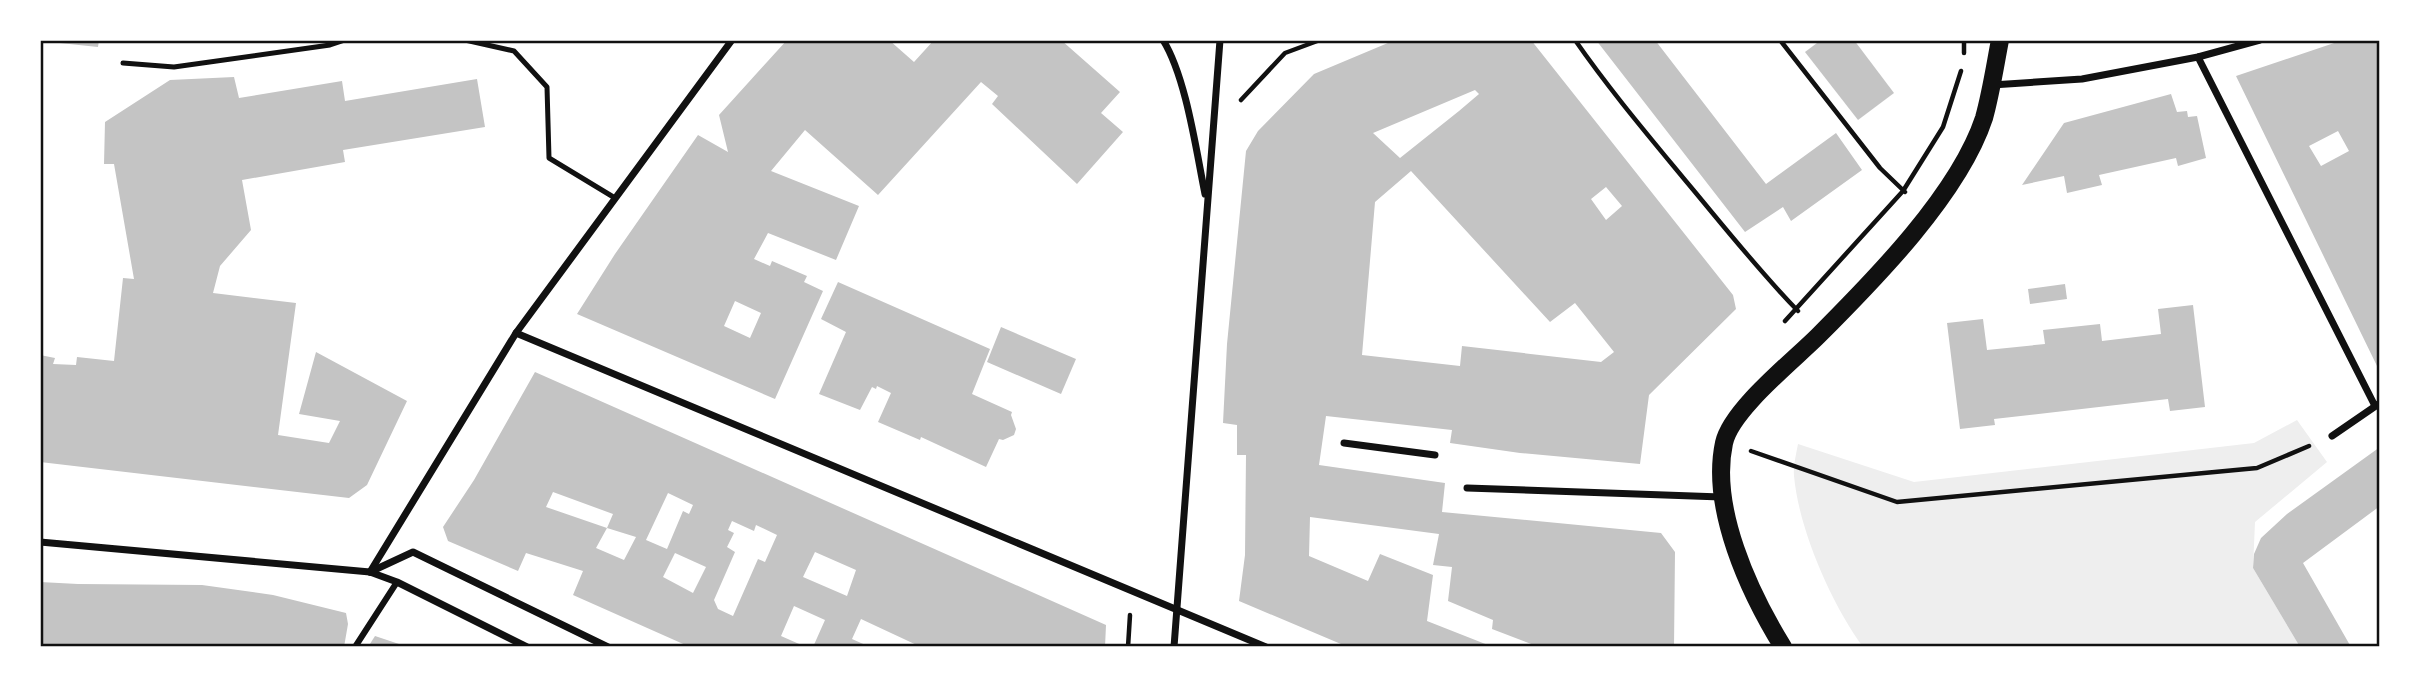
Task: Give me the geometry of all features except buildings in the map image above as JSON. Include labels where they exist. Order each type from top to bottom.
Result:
[{"type":"main road","points":[[1783,647],[1748,585],[1721,497],[1724,441],[1740,413],[1820,334],[1928,215],[1960,167],[1983,120],[2000,40]]},
{"type":"street","points":[[370,572],[516,333],[732,40]]},
{"type":"street","points":[[1163,40],[1170,52],[1189,118],[1208,205]]},
{"type":"street","points":[[1174,647],[1220,40]]},
{"type":"street","points":[[1992,85],[2082,79],[2198,57],[2260,40]]},
{"type":"street","points":[[2198,57],[2378,405],[2332,436]]},
{"type":"street","points":[[516,333],[1266,647]]},
{"type":"street","points":[[1344,443],[1436,455]]},
{"type":"street","points":[[1467,488],[1721,497]]},
{"type":"street","points":[[40,542],[370,572],[397,582],[527,647]]},
{"type":"street","points":[[370,572],[413,552],[608,647]]},
{"type":"street","points":[[355,647],[397,582]]},
{"type":"lane","points":[[123,63],[174,67],[330,45],[345,40]]},
{"type":"lane","points":[[465,40],[514,51],[547,87],[549,158],[615,198]]},
{"type":"path","points":[[1574,40],[1601,78],[1778,291]]},
{"type":"path","points":[[1780,40],[1880,168]]},
{"type":"path","points":[[1724,441],[1897,502],[2257,468],[2332,436]]},
{"type":"path","points":[[1128,647],[1129,628]]},
{"type":"shaded area","points":[[2297,420],[2327,462],[2255,522],[2253,568],[2300,647],[1863,647],[1839,609],[1818,565],[1802,519],[1794,476],[1798,444],[1914,482],[2254,443]]}]
